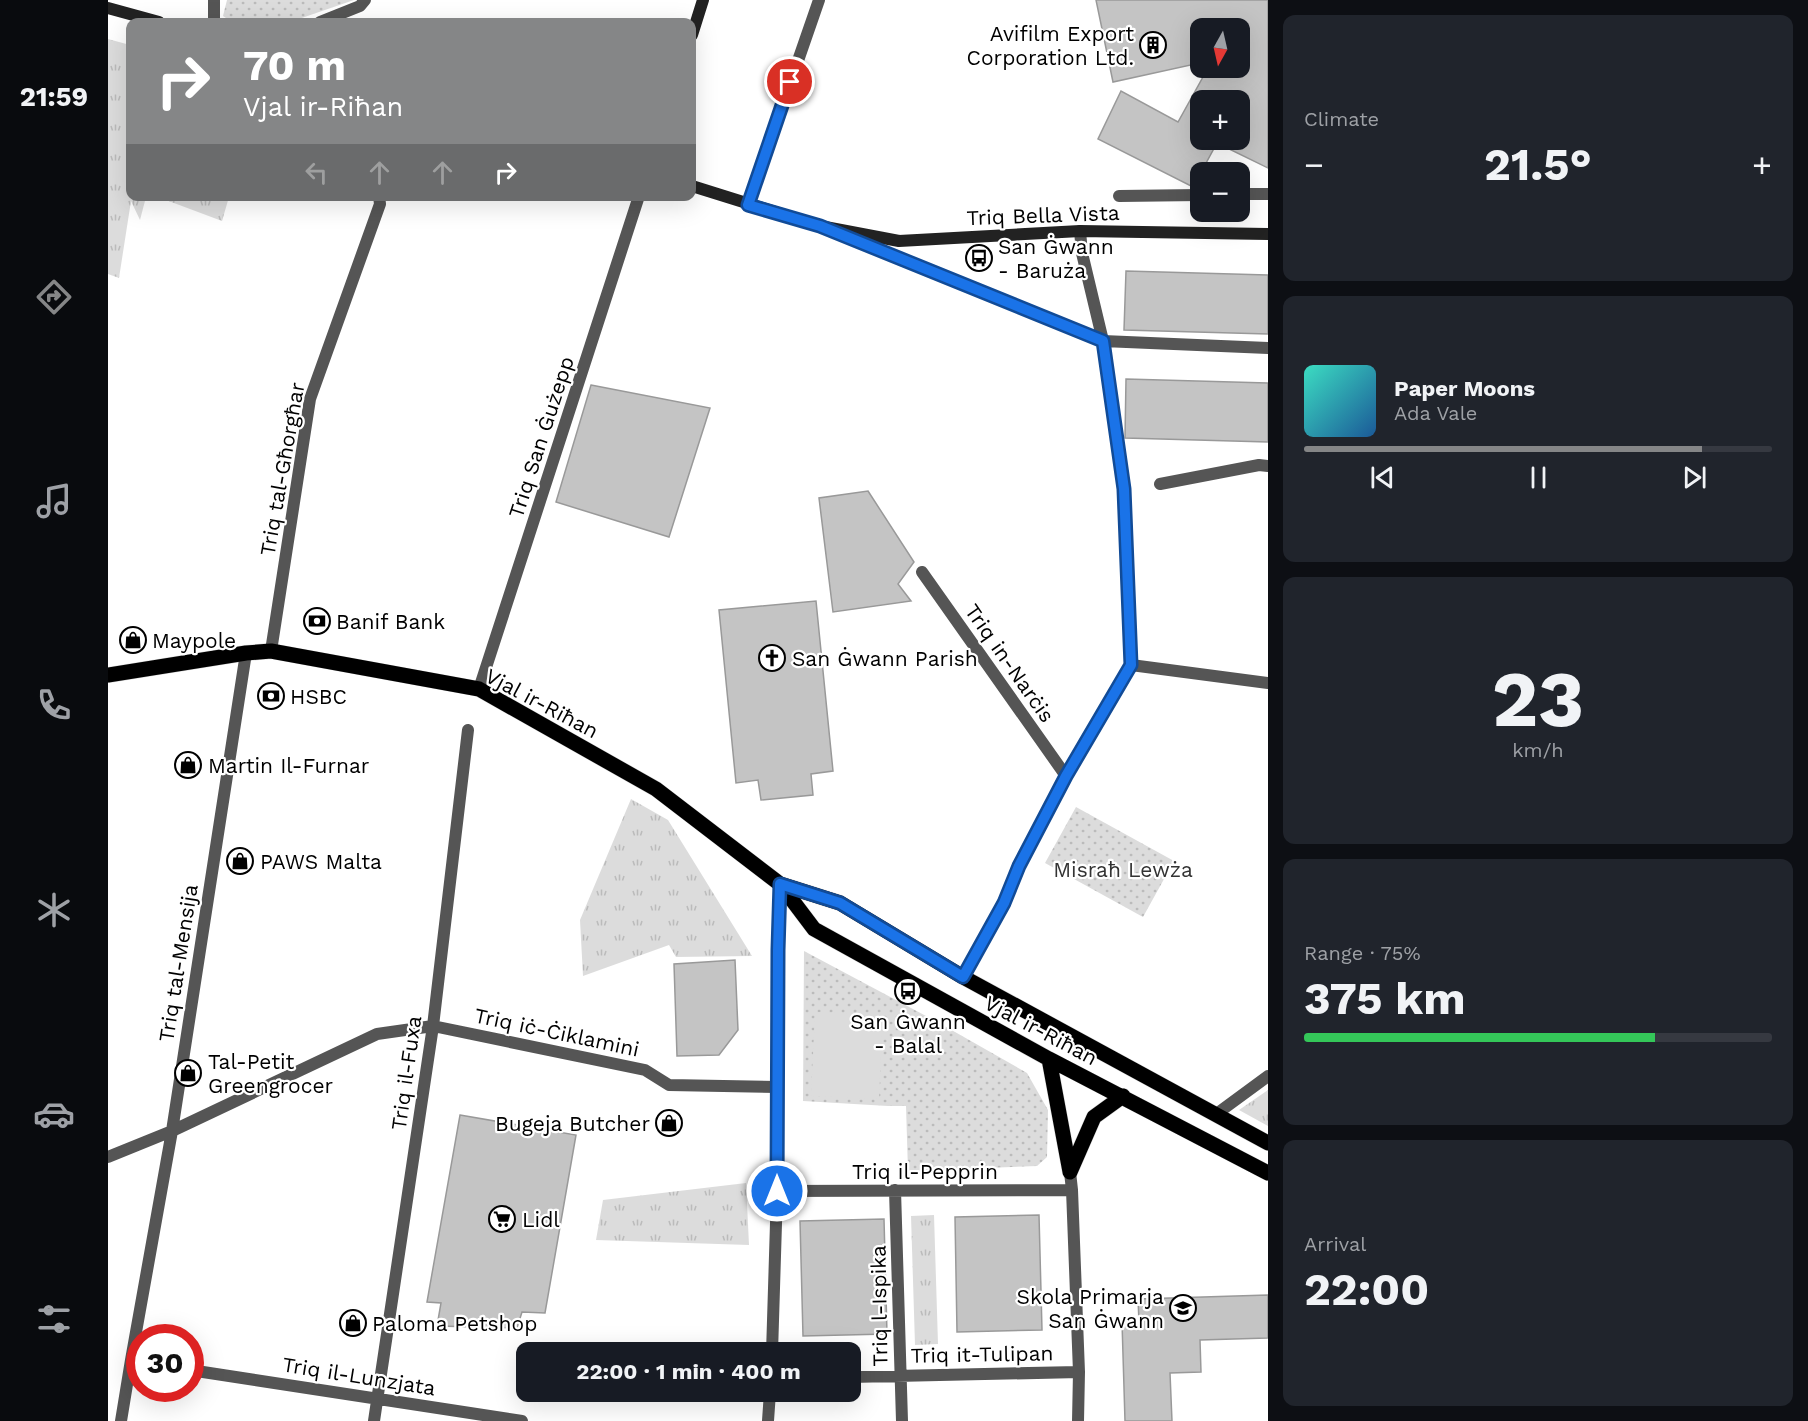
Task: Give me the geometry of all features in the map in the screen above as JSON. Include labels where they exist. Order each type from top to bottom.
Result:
[{"type":"main road","points":[[696,22],[703,0]]},
{"type":"main road","points":[[108,8],[144,18]]},
{"type":"main road","name":"Triq Bella Vista","points":[[696,187],[820,226],[899,241],[1080,231],[1268,234]]},
{"type":"main road","name":"Vjal ir-Riħan","points":[[108,675],[271,651],[479,689],[656,789],[780,884],[814,929],[1049,1059],[1268,1173]]},
{"type":"main road","name":"Vjal ir-Riħan","points":[[780,884],[840,903],[963,977],[1268,1143]]},
{"type":"main road","points":[[1049,1059],[1070,1172]]},
{"type":"main road","points":[[1070,1172],[1094,1117],[1123,1096]]},
{"type":"street","points":[[214,0],[214,18]]},
{"type":"street","points":[[330,18],[360,6],[365,0]]},
{"type":"street","points":[[748,205],[819,0]]},
{"type":"street","points":[[1250,194],[1268,194]]},
{"type":"street","points":[[1119,196],[1190,195]]},
{"type":"street","name":"Triq tal-Għorgħar","points":[[271,651],[310,399],[380,201]]},
{"type":"street","name":"Triq San Ġużepp","points":[[479,689],[637,201]]},
{"type":"street","name":"Triq Bella Vista","points":[[820,226],[1103,341],[1268,348]]},
{"type":"street","points":[[963,977],[1004,903],[1019,866],[1066,776],[1131,665],[1124,489],[1103,341],[1082,253],[1080,231]]},
{"type":"street","points":[[1160,484],[1259,465],[1268,466]]},
{"type":"street","name":"Triq in-Narċis","points":[[922,572],[1066,776]]},
{"type":"street","name":"Triq tal-Mensija","points":[[141,1324],[246,653]]},
{"type":"street","points":[[1131,665],[1268,683]]},
{"type":"street","name":"Triq il-Fuxa","points":[[374,1421],[433,1026],[468,730]]},
{"type":"street","points":[[772,1342],[777,1191],[780,884]]},
{"type":"street","points":[[108,1157],[172,1131],[377,1035],[433,1026]]},
{"type":"street","name":"Triq iċ-Ċiklamini","points":[[433,1026],[645,1070],[669,1085],[777,1087]]},
{"type":"street","points":[[1215,1115],[1268,1076]]},
{"type":"street","points":[[1070,1172],[1079,1372],[1078,1421]]},
{"type":"street","name":"Triq l-Ispika","points":[[895,1190],[902,1421]]},
{"type":"street","name":"Triq il-Pepprin","points":[[777,1191],[1072,1190]]},
{"type":"street","name":"Triq il-Lunzjata","points":[[204,1372],[522,1421]]},
{"type":"street","name":"Triq it-Tulipan","points":[[861,1377],[1079,1372]]},
{"type":"street","name":"Triq tal-Mensija","points":[[121,1421],[126,1400]]},
{"type":"street","points":[[768,1421],[769,1402]]},
{"type":"green space","points":[[227,0],[354,0],[302,18],[226,18],[223,16]]},
{"type":"green space","points":[[108,39],[126,44],[126,201],[131,201],[119,278],[108,274]]},
{"type":"green space","points":[[131,201],[145,201],[140,220]]},
{"type":"green space","points":[[169,201],[228,201],[222,221]]},
{"type":"green space","points":[[631,799],[668,820],[752,956],[676,957],[669,945],[583,976],[580,920]]},
{"type":"green space","name":"Misraħ Lewża","points":[[1076,807],[1174,861],[1143,917],[1045,863]]},
{"type":"green space","points":[[804,951],[1027,1073],[1048,1110],[1047,1157],[1037,1166],[908,1171],[906,1106],[803,1101]]},
{"type":"green space","points":[[815,1012],[883,1015],[879,1099],[811,1096]]},
{"type":"green space","points":[[1268,1090],[1268,1126],[1239,1110]]},
{"type":"green space","points":[[746,1183],[749,1245],[596,1240],[603,1200]]},
{"type":"green space","points":[[934,1215],[938,1344],[915,1345],[911,1216]]},
{"type":"building","points":[[1096,0],[1268,0],[1268,168],[1231,150],[1250,150],[1250,90],[1196,90],[1202,78],[1250,78],[1250,18],[1190,18],[1190,65],[1113,82]]},
{"type":"building","points":[[1121,91],[1178,122],[1190,100],[1190,150],[1213,150],[1207,162],[1190,162],[1190,185],[1098,139]]},
{"type":"building","points":[[1126,271],[1268,275],[1268,334],[1124,330]]},
{"type":"building","points":[[1126,379],[1268,383],[1268,442],[1125,438]]},
{"type":"building","points":[[591,385],[710,408],[669,537],[556,502]]},
{"type":"building","points":[[868,491],[914,562],[898,584],[911,601],[833,612],[819,498]]},
{"type":"building","name":"San Ġwann Parish","points":[[816,601],[833,771],[811,774],[813,795],[761,800],[758,780],[736,783],[719,610]]},
{"type":"building","points":[[735,960],[738,1030],[719,1055],[677,1056],[674,964]]},
{"type":"building","name":"Lidl","points":[[460,1115],[576,1135],[545,1313],[522,1312],[517,1328],[437,1326],[441,1303],[427,1302]]},
{"type":"building","points":[[1039,1215],[1042,1330],[957,1332],[955,1217]]},
{"type":"building","points":[[884,1219],[887,1334],[803,1336],[800,1221]]},
{"type":"building","points":[[1268,1295],[1268,1338],[1200,1340],[1201,1372],[1170,1373],[1172,1421],[1125,1421],[1122,1322],[1139,1322],[1138,1299]]},
{"type":"place","name":"Avifilm Export Corporation Ltd.","points":[[1153,45]]},
{"type":"place","name":"San Ġwann - Baruża","points":[[979,258]]},
{"type":"place","name":"Banif Bank","points":[[317,621]]},
{"type":"place","name":"Maypole","points":[[133,640]]},
{"type":"place","name":"San Ġwann Parish","points":[[772,658]]},
{"type":"place","name":"HSBC","points":[[271,696]]},
{"type":"place","name":"Martin Il-Furnar","points":[[188,765]]},
{"type":"place","name":"PAWS Malta","points":[[240,861]]},
{"type":"place","name":"San Ġwann - Balal","points":[[908,991]]},
{"type":"place","name":"Tal-Petit Greengrocer","points":[[188,1073]]},
{"type":"place","name":"Bugeja Butcher","points":[[669,1123]]},
{"type":"place","name":"Lidl","points":[[502,1219]]},
{"type":"place","name":"Skola Primarja San Ġwann","points":[[1183,1308]]},
{"type":"place","name":"Paloma Petshop","points":[[353,1323]]},
{"type":"route","points":[[777,1191],[780,884],[840,903],[963,977],[1004,903],[1019,866],[1066,776],[1131,665],[1124,489],[1103,341],[820,226],[748,205],[790,82]]}]
